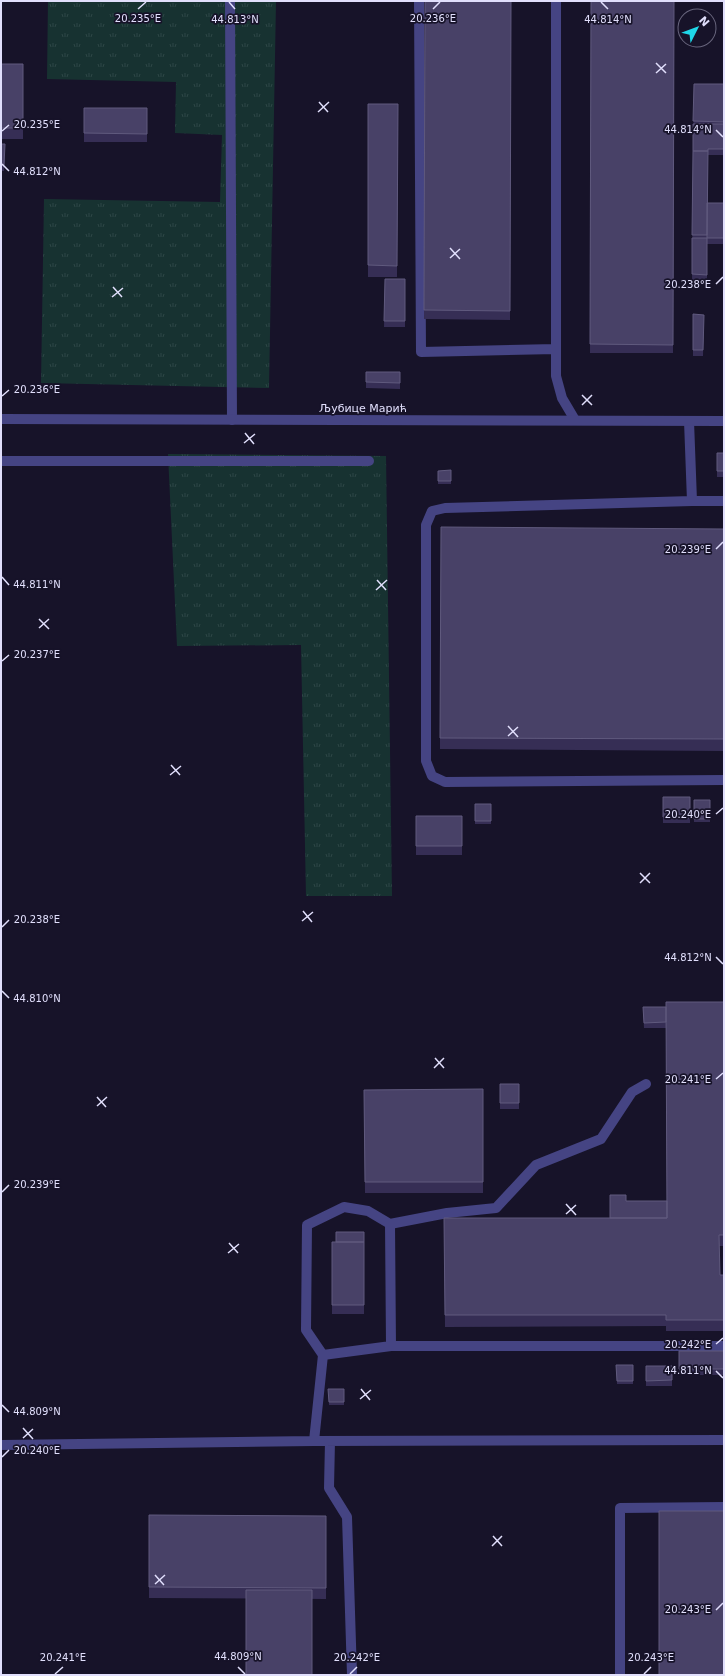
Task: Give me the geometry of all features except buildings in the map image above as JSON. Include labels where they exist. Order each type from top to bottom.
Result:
[{"type":"street","points":[[230,1],[232,420]]},
{"type":"street","points":[[418,1],[421,352],[556,349]]},
{"type":"street","points":[[556,1],[556,376],[562,398],[575,420]]},
{"type":"street","name":"Љубице Марић","points":[[1,419],[575,420],[724,422]]},
{"type":"street","points":[[689,421],[692,501]]},
{"type":"street","points":[[1,461],[369,461]]},
{"type":"street","points":[[724,501],[445,508],[432,511],[426,525],[426,761],[432,776],[445,782],[724,780]]},
{"type":"street","points":[[314,1441],[323,1355],[306,1330],[307,1225],[344,1207],[368,1211],[390,1224],[446,1213],[496,1208],[536,1165],[601,1139],[632,1092],[646,1084]]},
{"type":"street","points":[[390,1224],[391,1346]]},
{"type":"street","points":[[323,1355],[391,1346],[724,1346]]},
{"type":"street","points":[[1,1445],[314,1441],[724,1440]]},
{"type":"street","points":[[330,1441],[330,1488],[347,1517],[352,1675]]},
{"type":"street","points":[[620,1675],[620,1508],[724,1507]]},
{"type":"green space","points":[[48,1],[276,1],[269,388],[41,383],[44,199],[220,202],[222,135],[175,133],[176,82],[47,79]]},
{"type":"green space","points":[[168,454],[386,456],[392,896],[306,896],[301,645],[177,646]]}]
